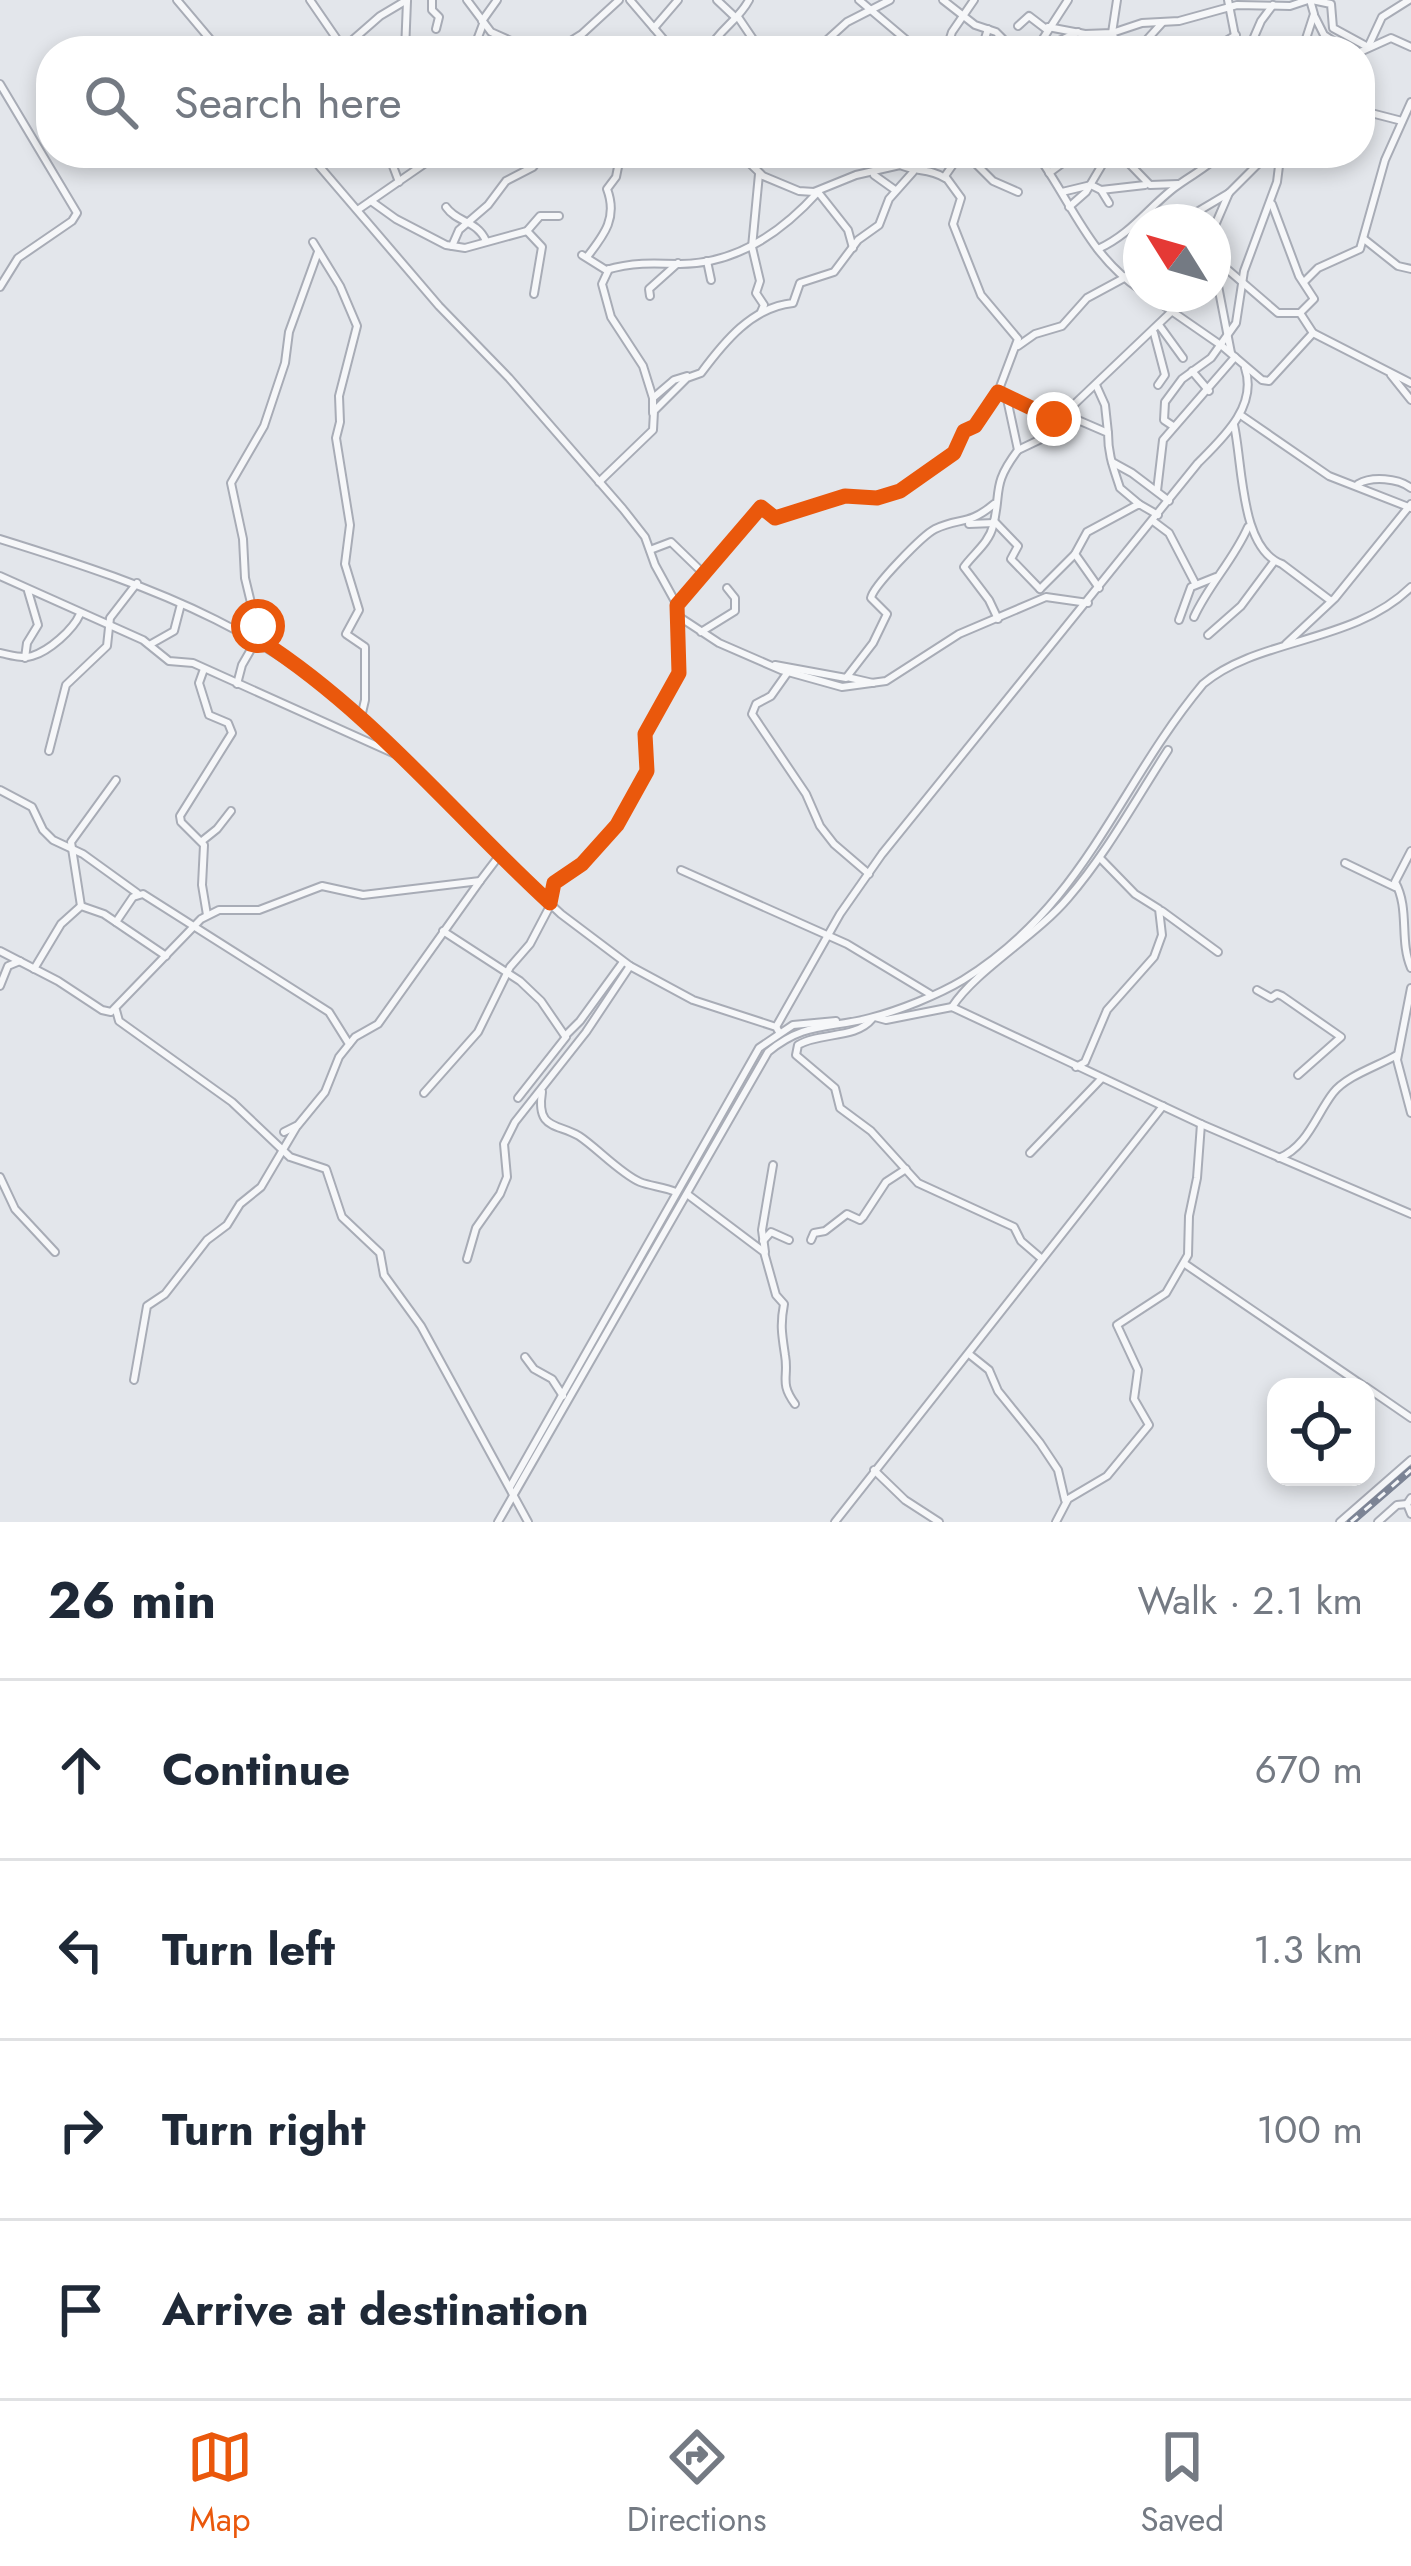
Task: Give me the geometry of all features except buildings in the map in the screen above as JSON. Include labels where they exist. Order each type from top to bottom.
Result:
[{"type":"street","points":[[177,0],[207,36]]},
{"type":"street","points":[[310,0],[332,36]]},
{"type":"street","points":[[357,36],[407,0],[408,36]]},
{"type":"street","points":[[432,0],[432,10],[439,17],[436,28]]},
{"type":"street","points":[[467,0],[491,32],[500,36]]},
{"type":"street","points":[[480,36],[497,0]]},
{"type":"street","points":[[579,36],[619,0]]},
{"type":"street","points":[[630,0],[664,36]]},
{"type":"street","points":[[654,28],[678,0]]},
{"type":"street","points":[[717,0],[750,36]]},
{"type":"street","points":[[717,36],[748,0]]},
{"type":"street","points":[[859,0],[876,5],[904,36]]},
{"type":"street","points":[[832,36],[847,22],[890,0]]},
{"type":"street","points":[[944,0],[962,16],[1002,36]]},
{"type":"street","points":[[953,36],[974,0]]},
{"type":"street","points":[[1043,36],[1068,0]]},
{"type":"street","points":[[1308,0],[1324,35],[1334,36],[1331,4]]},
{"type":"street","points":[[1105,36],[1228,3],[1308,0],[1331,4],[1341,0]]},
{"type":"street","points":[[1372,36],[1382,17],[1409,0]]},
{"type":"street","points":[[1112,36],[1116,1]]},
{"type":"street","points":[[1228,3],[1236,35]]},
{"type":"street","points":[[1257,3],[1261,21]]},
{"type":"street","points":[[1254,36],[1277,4]]},
{"type":"street","points":[[1307,36],[1314,14]]},
{"type":"street","points":[[1018,26],[1029,16],[1047,28],[1110,33]]},
{"type":"street","points":[[1150,36],[1162,23]]},
{"type":"street","points":[[986,36],[988,28]]},
{"type":"street","points":[[1069,36],[1078,32]]},
{"type":"street","points":[[1375,47],[1390,38],[1411,47]]},
{"type":"street","points":[[0,84],[36,144]]},
{"type":"street","points":[[1305,281],[1318,268],[1360,249],[1385,160],[1411,102]]},
{"type":"street","points":[[1375,114],[1402,121]]},
{"type":"street","points":[[0,286],[18,258],[77,213],[50,168]]},
{"type":"street","points":[[322,168],[645,537],[679,616],[679,673],[645,734],[647,771],[617,825],[582,864],[554,883],[550,903],[528,947],[507,973],[478,1031],[424,1093]]},
{"type":"street","points":[[394,168],[399,182]]},
{"type":"street","points":[[359,209],[419,168]]},
{"type":"street","points":[[452,246],[468,220],[512,176],[531,168]]},
{"type":"street","points":[[619,168],[607,189],[612,208],[608,232],[585,256],[609,269],[636,262],[707,261],[752,247],[793,219],[818,192],[850,176],[889,168]]},
{"type":"street","points":[[753,168],[799,191],[818,192],[848,230],[853,248]]},
{"type":"street","points":[[677,605],[761,507],[775,518],[845,496],[889,496],[918,482],[954,453],[964,431],[975,426],[998,392],[1017,346],[1016,334],[981,295],[953,224],[961,198],[945,178],[906,168]]},
{"type":"street","points":[[945,178],[952,168]]},
{"type":"street","points":[[980,168],[1003,188],[1018,192]]},
{"type":"street","points":[[1046,168],[1073,206]]},
{"type":"street","points":[[1049,172],[1055,168]]},
{"type":"street","points":[[1073,206],[1100,168]]},
{"type":"street","points":[[1134,168],[1150,185]]},
{"type":"street","points":[[1096,250],[1129,233],[1175,186],[1206,168]]},
{"type":"street","points":[[1210,204],[1254,168]]},
{"type":"street","points":[[1173,426],[1164,420],[1166,402],[1191,370],[1222,346],[1236,323],[1249,256],[1273,194],[1276,168]]},
{"type":"street","points":[[761,312],[793,304],[800,283],[831,273],[879,224],[895,190],[914,172]]},
{"type":"street","points":[[870,173],[895,190]]},
{"type":"street","points":[[653,398],[674,380],[701,374],[712,357],[761,312],[764,305],[756,293],[760,281],[752,247],[759,174]]},
{"type":"street","points":[[1062,192],[1091,184],[1109,203]]},
{"type":"street","points":[[1101,190],[1175,186]]},
{"type":"street","points":[[1073,189],[1075,219],[1123,277]]},
{"type":"street","points":[[1224,204],[1229,193]]},
{"type":"street","points":[[1231,275],[1278,313],[1300,313],[1314,298],[1298,276],[1294,256],[1274,216],[1273,194]]},
{"type":"street","points":[[371,202],[396,219],[465,248],[526,231],[540,216],[559,216]]},
{"type":"street","points":[[446,207],[481,230],[486,241]]},
{"type":"street","points":[[526,231],[542,247],[534,293]]},
{"type":"street","points":[[1364,239],[1399,266],[1411,269]]},
{"type":"street","points":[[237,684],[242,665],[259,639],[231,483],[264,426],[315,245],[357,326],[339,396],[336,438],[350,525],[345,565],[359,610],[346,634],[365,647],[361,717]]},
{"type":"street","points":[[1231,260],[1249,256]]},
{"type":"street","points":[[707,261],[712,280]]},
{"type":"street","points":[[650,296],[649,289],[678,263]]},
{"type":"street","points":[[599,482],[653,430],[653,398],[643,366],[609,312],[602,280],[609,269]]},
{"type":"street","points":[[1017,346],[1035,334],[1062,326],[1089,296],[1123,279]]},
{"type":"street","points":[[998,619],[964,567],[986,541],[994,522],[998,483],[1018,450],[1039,440],[1054,419],[1170,312],[1269,381],[1313,333]]},
{"type":"street","points":[[1156,491],[1163,440],[1209,391],[1233,356],[1222,312]]},
{"type":"street","points":[[1300,313],[1313,333],[1411,383]]},
{"type":"street","points":[[1156,327],[1183,358]]},
{"type":"street","points":[[1156,327],[1165,375],[1158,385]]},
{"type":"street","points":[[566,1397],[676,1192],[759,1048],[777,1029],[827,936],[869,874],[1012,692],[1242,416],[1249,378],[1245,368]]},
{"type":"street","points":[[1191,370],[1209,391]]},
{"type":"street","points":[[1390,374],[1411,400]]},
{"type":"street","points":[[653,413],[691,376]]},
{"type":"street","points":[[1096,385],[1105,405],[1108,461],[1120,488],[1169,533],[1196,583]]},
{"type":"street","points":[[998,392],[1054,419]]},
{"type":"street","points":[[1007,399],[1018,450]]},
{"type":"street","points":[[1064,414],[1108,434]]},
{"type":"street","points":[[1242,416],[1322,472],[1410,506],[1331,601],[1279,650]]},
{"type":"street","points":[[1234,424],[1254,538],[1274,562],[1331,601]]},
{"type":"street","points":[[1108,461],[1132,472],[1168,501]]},
{"type":"street","points":[[1118,477],[1132,472]]},
{"type":"street","points":[[1358,485],[1376,479],[1411,488]]},
{"type":"street","points":[[965,523],[994,504]]},
{"type":"street","points":[[679,616],[701,632],[788,673],[842,688],[877,684],[959,634],[998,619],[1043,593],[1087,532],[1138,504]]},
{"type":"street","points":[[847,677],[873,643],[887,614],[873,602],[873,588],[925,535],[951,522],[981,526],[994,522]]},
{"type":"street","points":[[994,522],[1017,544],[1011,559],[1043,593],[1088,603]]},
{"type":"street","points":[[1194,617],[1249,524]]},
{"type":"street","points":[[1242,540],[1254,538]]},
{"type":"street","points":[[0,539],[136,583],[259,639],[319,680],[361,717],[499,856],[626,964],[693,1000],[777,1029],[816,1021],[844,1019],[846,1023]]},
{"type":"street","points":[[650,550],[671,542],[704,574]]},
{"type":"street","points":[[1075,554],[1099,588]]},
{"type":"street","points":[[1208,635],[1241,606],[1274,562]]},
{"type":"street","points":[[0,576],[151,644],[170,662],[205,668],[404,758]]},
{"type":"street","points":[[1179,620],[1185,597],[1196,583],[1220,576]]},
{"type":"street","points":[[107,625],[136,583]]},
{"type":"street","points":[[498,1522],[768,1052],[799,1030],[874,1017],[956,984],[1012,945],[1072,881],[1203,684],[1227,668],[1377,614],[1411,587]]},
{"type":"street","points":[[701,632],[735,611],[735,598],[727,588]]},
{"type":"street","points":[[26,658],[25,647],[38,621],[28,591]]},
{"type":"street","points":[[151,644],[174,631],[181,604]]},
{"type":"street","points":[[238,628],[254,610]]},
{"type":"street","points":[[0,653],[26,658],[47,648],[81,616]]},
{"type":"street","points":[[49,752],[66,685],[106,646],[111,638],[107,625]]},
{"type":"street","points":[[770,665],[877,684]]},
{"type":"street","points":[[205,668],[199,683],[202,699],[209,715],[228,723],[232,734],[179,816],[202,841],[207,914]]},
{"type":"street","points":[[788,673],[752,714],[806,794],[820,826],[869,874]]},
{"type":"street","points":[[952,1007],[1068,898],[1168,749]]},
{"type":"street","points":[[81,906],[72,849],[79,826],[116,780]]},
{"type":"street","points":[[0,790],[32,806],[44,832],[329,1012],[349,1044]]},
{"type":"street","points":[[202,841],[232,811]]},
{"type":"street","points":[[1411,851],[1395,882],[1411,968]]},
{"type":"street","points":[[134,1380],[146,1306],[168,1290],[207,1240],[230,1222],[240,1204],[269,1176],[298,1125],[329,1086],[339,1057],[359,1033],[378,1024],[499,856]]},
{"type":"street","points":[[1099,858],[1135,893],[1218,952]]},
{"type":"street","points":[[1346,863],[1411,896]]},
{"type":"street","points":[[681,870],[827,936],[908,977],[930,994]]},
{"type":"street","points":[[0,951],[101,1010],[116,1010],[207,914],[259,910],[322,886],[363,896],[480,881]]},
{"type":"street","points":[[116,922],[137,893]]},
{"type":"street","points":[[81,906],[116,922],[166,956]]},
{"type":"street","points":[[34,969],[62,924],[81,906]]},
{"type":"street","points":[[1076,1067],[1085,1062],[1107,1010],[1154,957],[1162,934],[1159,909]]},
{"type":"street","points":[[443,931],[541,1001],[562,1033],[568,1034]]},
{"type":"street","points":[[0,986],[2,969],[20,961]]},
{"type":"street","points":[[518,1098],[626,964]]},
{"type":"street","points":[[467,1258],[476,1228],[507,1177],[505,1142],[626,964]]},
{"type":"street","points":[[956,984],[960,995]]},
{"type":"street","points":[[1411,988],[1397,1055],[1411,1113]]},
{"type":"street","points":[[1257,990],[1271,998],[1282,996],[1341,1036],[1298,1075]]},
{"type":"street","points":[[874,1017],[886,1020],[952,1007],[1201,1124],[1411,1214]]},
{"type":"street","points":[[116,1010],[119,1021],[232,1102],[298,1162],[315,1162],[329,1173],[342,1217],[380,1253],[384,1275],[422,1327],[528,1522]]},
{"type":"street","points":[[874,1017],[862,1028],[810,1038],[797,1046],[796,1055],[835,1088],[840,1108],[871,1130],[918,1183],[1015,1227],[1021,1241],[1042,1259]]},
{"type":"street","points":[[549,1054],[560,1065]]},
{"type":"street","points":[[1280,1158],[1298,1147],[1334,1091],[1348,1078],[1379,1068],[1397,1055]]},
{"type":"street","points":[[1030,1153],[1102,1078]]},
{"type":"street","points":[[543,1087],[540,1106],[550,1124],[580,1137],[637,1181],[658,1183],[676,1192]]},
{"type":"street","points":[[835,1522],[1164,1105]]},
{"type":"street","points":[[1056,1522],[1066,1504],[1107,1476],[1149,1425],[1133,1396],[1138,1370],[1117,1325],[1158,1300],[1184,1263],[1190,1247],[1189,1216],[1201,1124]]},
{"type":"street","points":[[284,1132],[298,1125]]},
{"type":"street","points":[[760,1245],[773,1165]]},
{"type":"street","points":[[811,1240],[814,1233],[825,1231],[848,1214],[860,1220],[886,1183],[906,1169]]},
{"type":"street","points":[[0,1177],[15,1209],[56,1252]]},
{"type":"street","points":[[687,1194],[760,1245],[766,1255],[776,1295],[784,1304],[779,1324],[786,1361],[783,1385],[795,1405]]},
{"type":"street","points":[[760,1245],[771,1232],[789,1240]]},
{"type":"street","points":[[1184,1263],[1353,1378]]},
{"type":"street","points":[[968,1353],[989,1370],[998,1390],[1058,1470],[1066,1504]]},
{"type":"street","points":[[525,1357],[566,1397]]},
{"type":"street","points":[[1375,1393],[1411,1418]]},
{"type":"street","points":[[1340,1522],[1411,1460]]},
{"type":"street","points":[[874,1470],[905,1500],[939,1522]]},
{"type":"street","points":[[1378,1522],[1409,1501],[1411,1514]]},
{"type":"railway","points":[[1351,1522],[1411,1470]]},
{"type":"route","points":[[258,626],[260,640],[319,680],[361,717],[550,903],[554,883],[582,864],[617,825],[647,771],[645,734],[679,673],[677,605],[761,507],[775,518],[854,494],[877,498],[900,491],[954,453],[964,431],[975,426],[998,392],[1054,419]]}]
